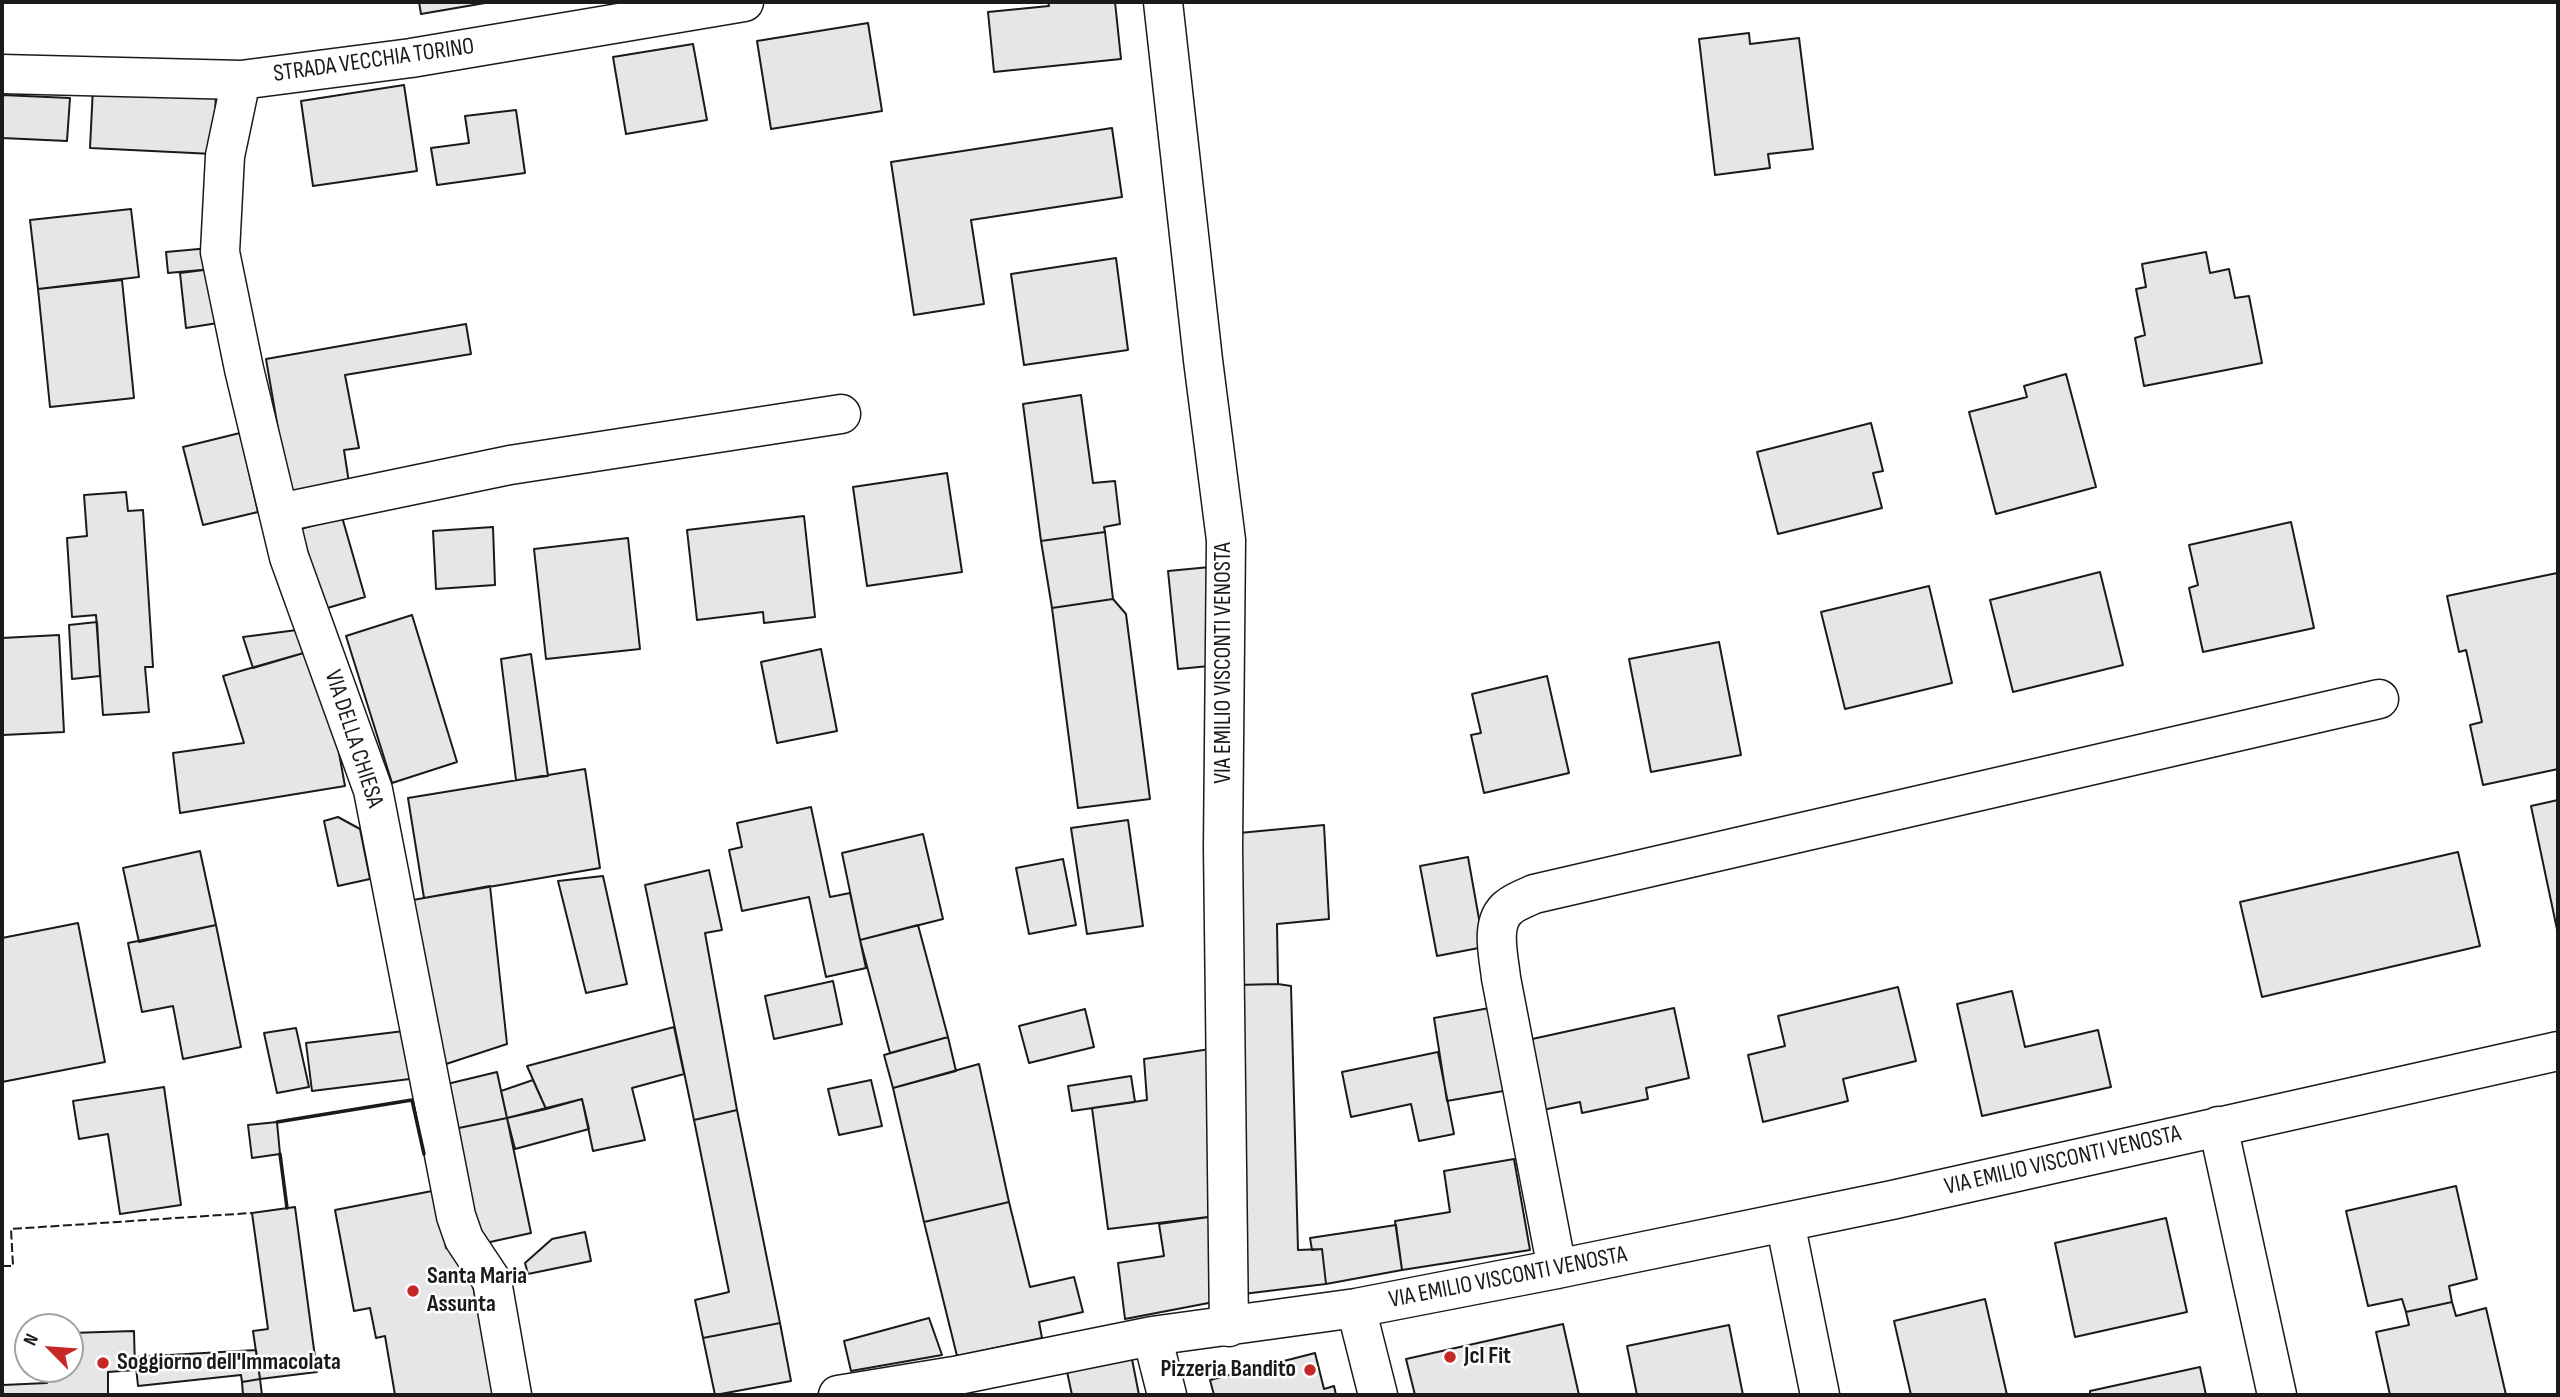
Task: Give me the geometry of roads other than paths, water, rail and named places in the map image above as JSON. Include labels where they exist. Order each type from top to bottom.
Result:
[{"type":"street","name":"STRADA VECCHIA TORINO","points":[[2,74],[241,80],[411,58],[744,2]]},
{"type":"street","name":"VIA EMILIO VISCONTI VENOSTA","points":[[1163,2],[1226,540],[1223,847],[1229,1327]]},
{"type":"street","name":"VIA DELLA CHIESA","points":[[241,80],[225,156],[220,252],[244,369],[289,557],[373,790],[456,1216],[464,1239],[492,1282],[512,1395]]},
{"type":"street","points":[[279,513],[510,465],[841,414]]},
{"type":"street","points":[[1557,1269],[1501,978],[1497,930],[1499,919],[1508,907],[1534,894],[2379,699]]},
{"type":"street","name":"VIA EMILIO VISCONTI VENOSTA","points":[[838,1395],[954,1376],[1152,1336],[1356,1308],[1557,1269],[1892,1200],[2558,1051]]},
{"type":"street","points":[[2218,1126],[2277,1395]]},
{"type":"street","points":[[1785,1222],[1820,1395]]},
{"type":"street","points":[[1356,1308],[1378,1395]]},
{"type":"street","points":[[1152,1336],[1167,1395]]},
{"type":"place","name":"Santa Maria Assunta","points":[[413,1291]]},
{"type":"place","name":"Jcl Fit","points":[[1450,1357]]},
{"type":"place","name":"Soggiorno dell'Immacolata","points":[[103,1363]]},
{"type":"place","name":"Pizzeria Bandito","points":[[1310,1370]]}]
